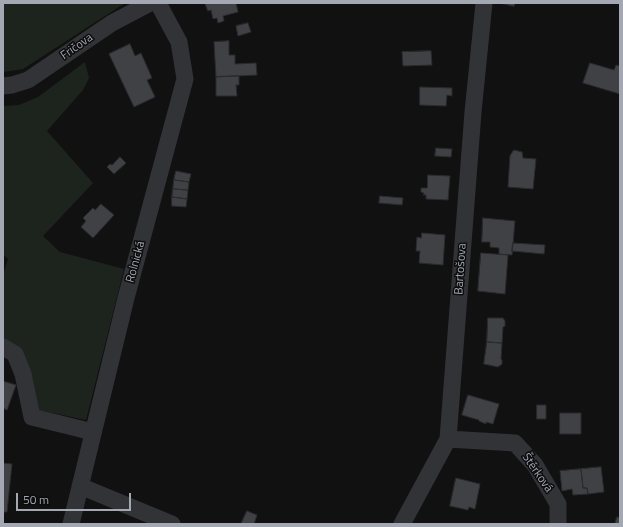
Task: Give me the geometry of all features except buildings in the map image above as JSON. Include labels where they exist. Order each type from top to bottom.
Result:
[{"type":"street","name":"Fričova","points":[[3,86],[28,80],[112,23],[150,3]]},
{"type":"street","name":"Rolnická","points":[[71,524],[126,298],[185,79],[179,42],[158,3]]},
{"type":"street","name":"Bartošova","points":[[402,524],[448,439],[473,112],[484,3]]},
{"type":"street","points":[[3,347],[15,354],[23,374],[32,417],[93,432]]},
{"type":"street","name":"Štěrková","points":[[448,439],[515,443],[535,465],[558,504],[558,524]]},
{"type":"street","points":[[80,486],[172,524]]},
{"type":"shaded area","points":[[3,3],[125,3],[23,69],[3,72]]},
{"type":"shaded area","points":[[85,62],[89,78],[83,90],[47,131],[93,183],[43,236],[60,252],[124,269],[86,420],[38,410],[25,365],[3,354],[3,275],[8,259],[3,254],[3,106],[19,105],[38,97]]}]
